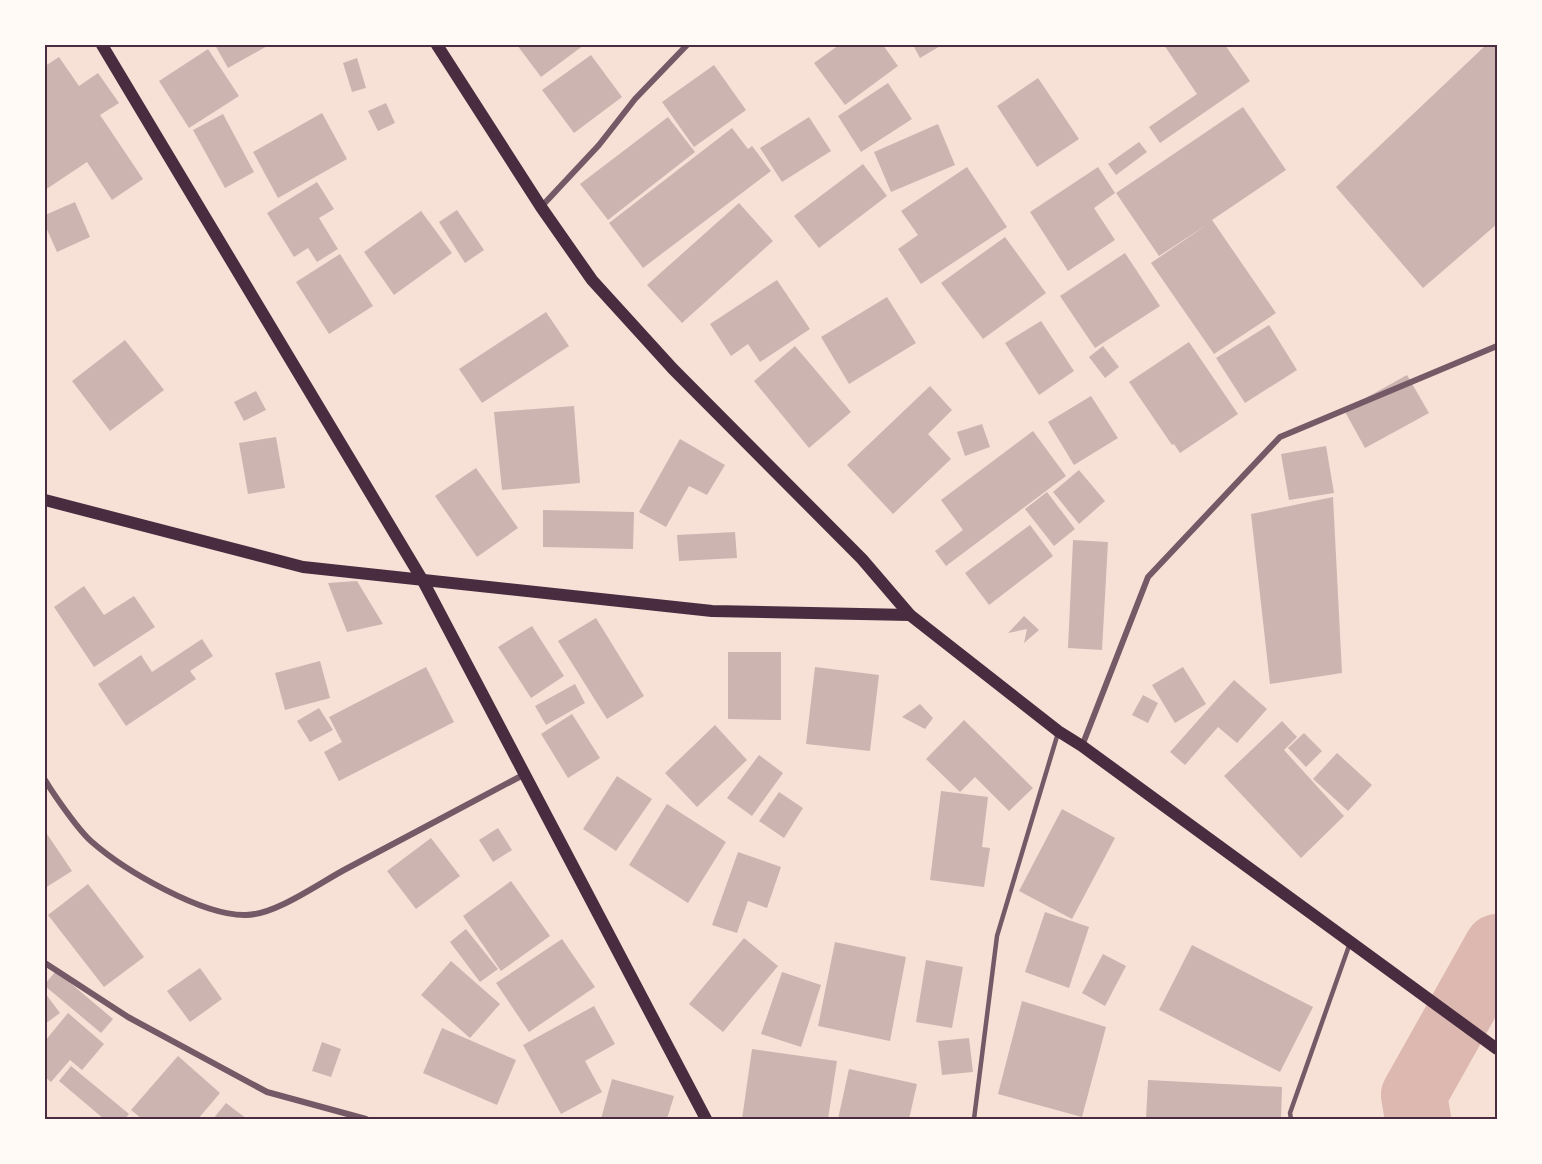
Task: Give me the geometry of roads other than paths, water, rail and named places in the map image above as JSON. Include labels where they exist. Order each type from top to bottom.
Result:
[{"type":"main road","points":[[102,45],[423,581],[706,1119]]},
{"type":"main road","points":[[437,45],[541,207],[592,280],[673,369],[862,559],[910,615],[1058,731],[1368,953],[1497,1049]]},
{"type":"main road","points":[[45,500],[303,567],[712,611],[910,615]]},
{"type":"street","points":[[541,207],[598,145],[635,99],[687,45]]},
{"type":"street","points":[[1082,746],[1148,577],[1280,437],[1497,346]]},
{"type":"street","points":[[45,780],[90,840],[114,858],[145,878],[184,898],[214,910],[246,915],[282,905],[341,871],[525,774]]},
{"type":"street","points":[[45,963],[128,1017],[267,1092],[366,1119]]},
{"type":"lane","points":[[974,1119],[997,936],[1058,731]]},
{"type":"lane","points":[[1291,1119],[1290,1113],[1351,941]]},
{"type":"waterway","points":[[1418,1119],[1414,1095],[1497,947]]}]
